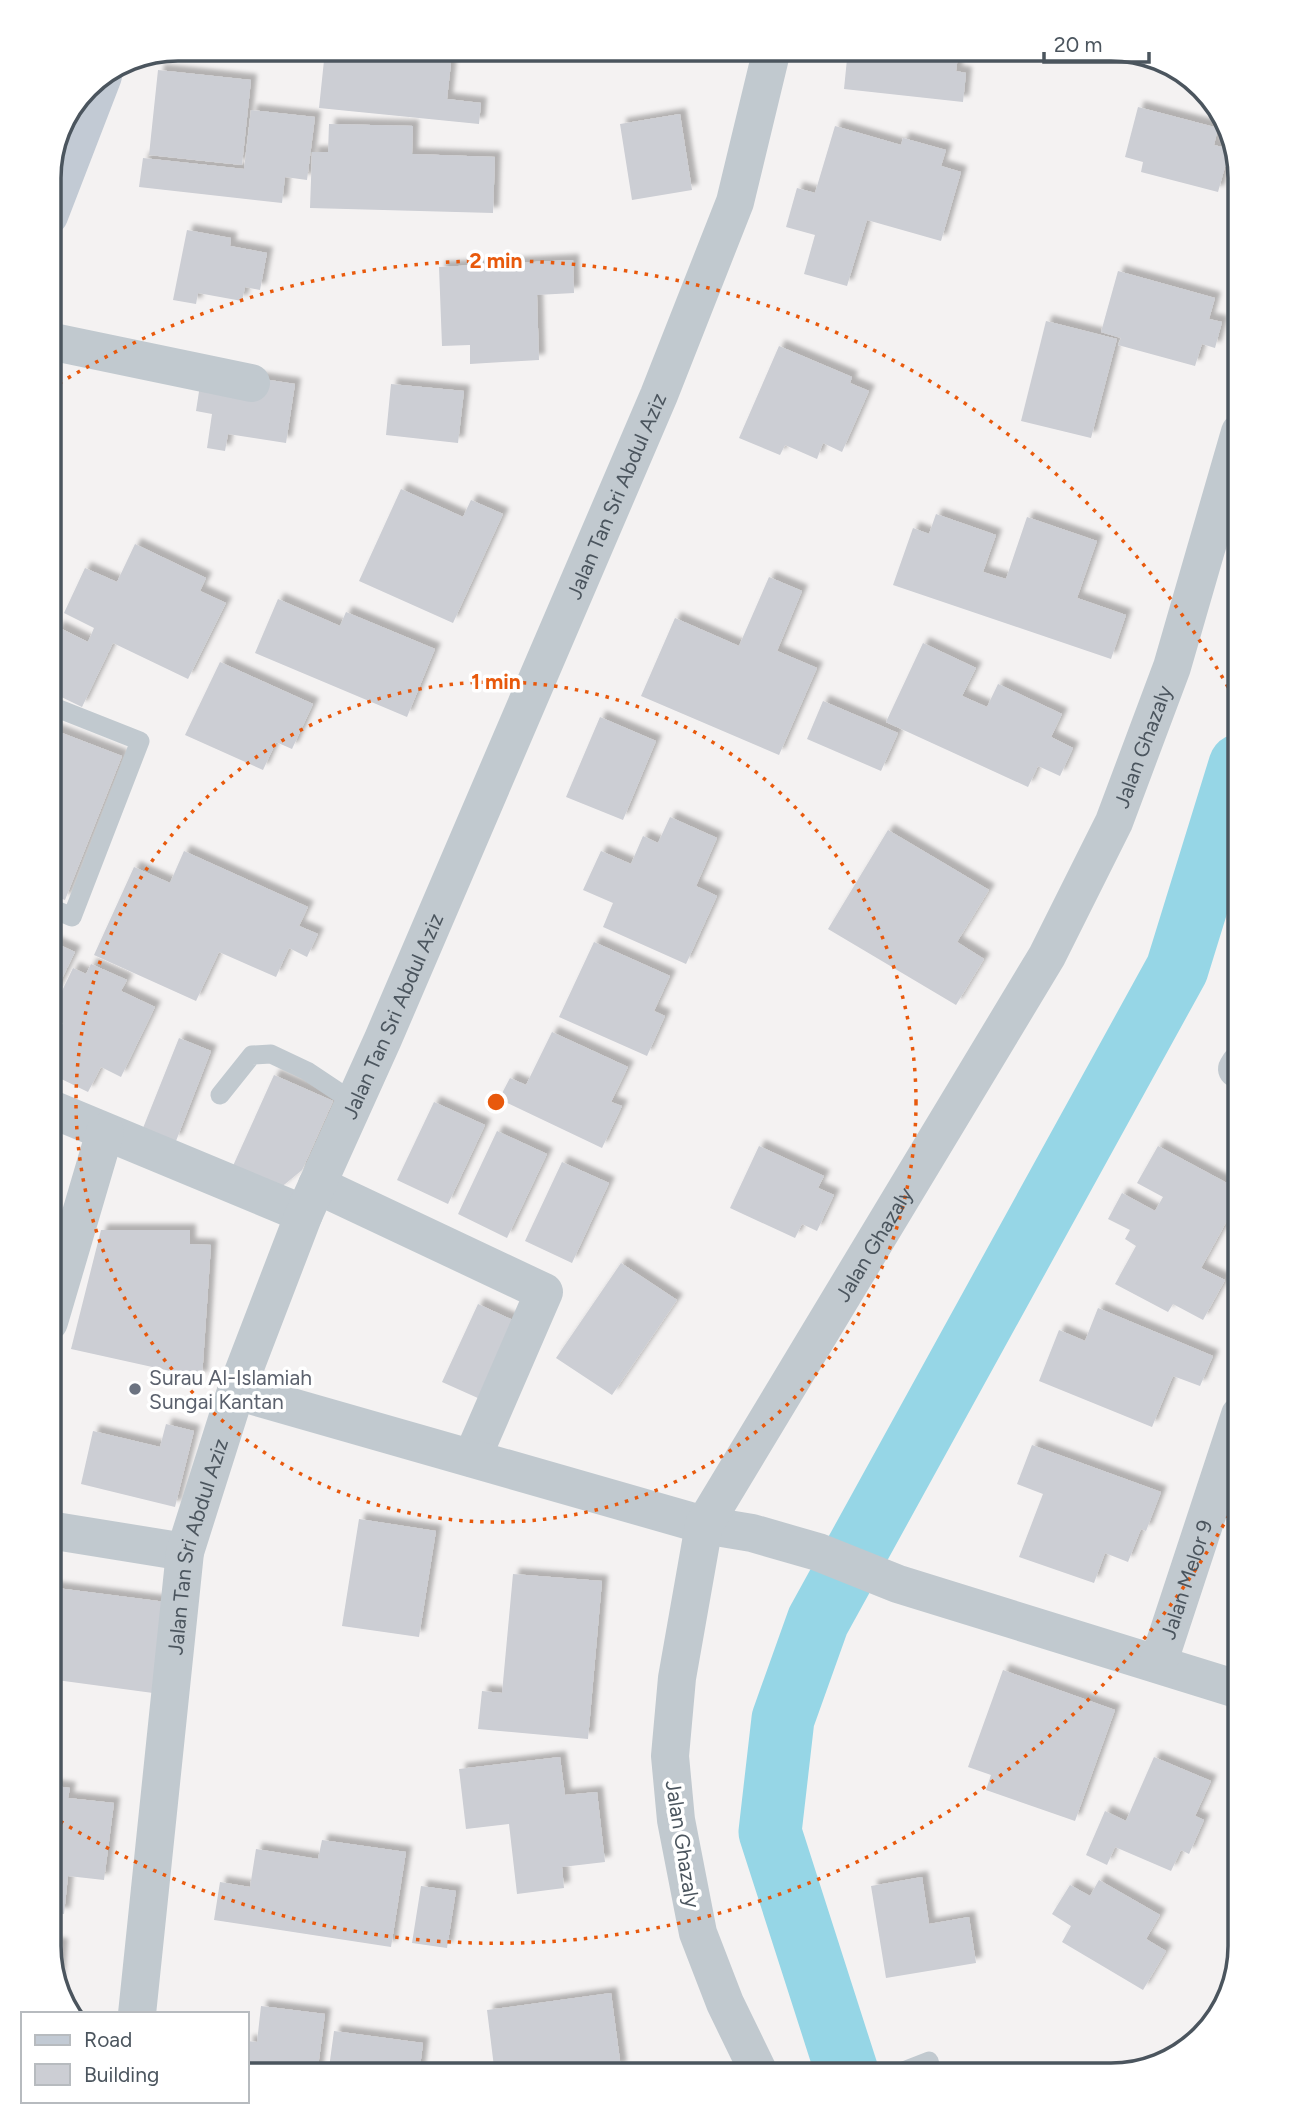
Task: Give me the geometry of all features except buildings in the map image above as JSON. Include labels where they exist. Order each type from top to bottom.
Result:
[{"type":"main road","points":[[61,177],[76,129],[90,101]]},
{"type":"street","name":"Jalan Tan Sri Abdul Aziz","points":[[137,2012],[185,1552],[236,1391],[311,1200],[654,407],[735,202],[769,61]]},
{"type":"street","points":[[61,343],[251,383]]},
{"type":"street","name":"Jalan Ghazaly","points":[[754,2063],[725,2003],[698,1933],[676,1820],[670,1756],[677,1678],[704,1525],[1047,956],[1114,822],[1172,667],[1228,473]]},
{"type":"street","points":[[61,1113],[106,1132],[311,1200],[544,1292],[472,1458]]},
{"type":"street","points":[[61,1282],[106,1132]]},
{"type":"street","points":[[236,1391],[704,1525],[752,1533],[818,1552],[898,1584],[1228,1686]]},
{"type":"street","name":"Jalan Melor 9","points":[[1158,1664],[1228,1451]]},
{"type":"street","points":[[61,1532],[185,1552]]},
{"type":"lane","points":[[61,710],[140,741],[72,917],[61,912]]},
{"type":"lane","points":[[220,1095],[252,1055],[271,1054],[307,1071],[355,1103]]},
{"type":"waterway","points":[[844,2063],[770,1832],[783,1719],[818,1621],[1177,969],[1228,804]]},
{"type":"place","name":"Surau Al-Islamiah Sungai Kantan","points":[[135,1389]]}]
